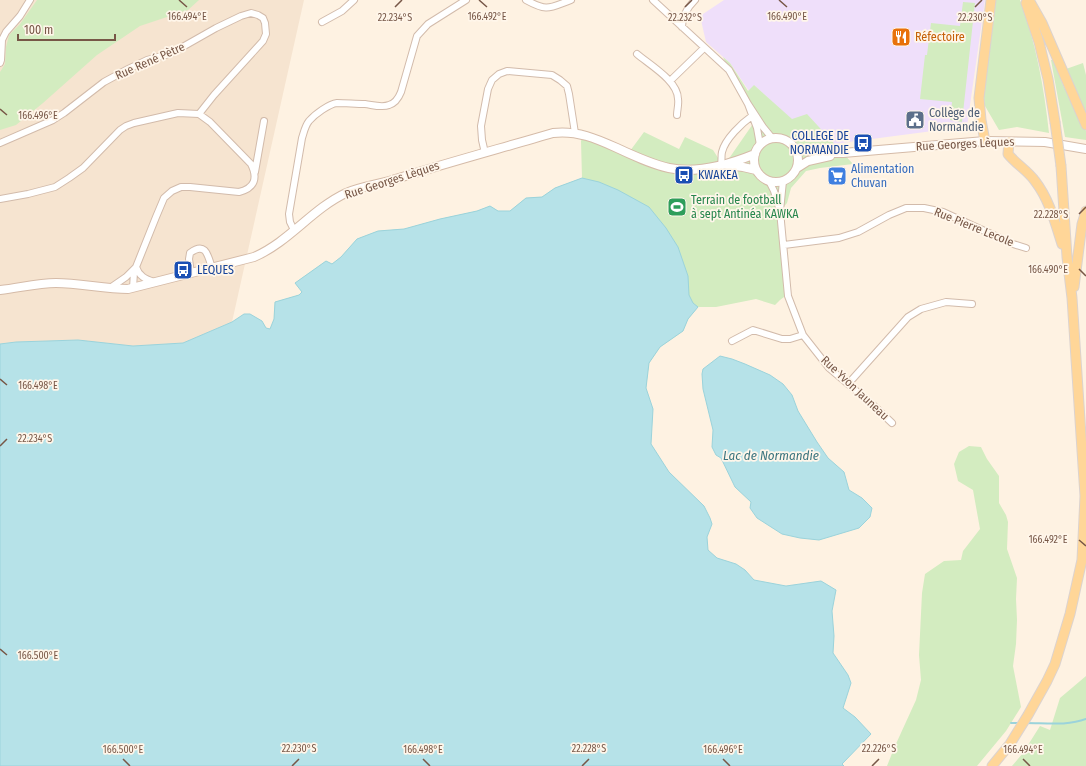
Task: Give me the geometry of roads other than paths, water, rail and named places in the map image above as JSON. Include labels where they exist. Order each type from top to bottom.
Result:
[{"type":"main road","points":[[985,141],[979,98],[991,0]]},
{"type":"main road","points":[[992,766],[1010,744],[1028,715],[1055,664],[1070,614],[1082,560],[1085,496],[1072,298],[1066,257],[1061,166],[1048,78],[1039,42],[1025,0]]},
{"type":"main road","points":[[1029,0],[1042,23],[1086,125]]},
{"type":"main road","name":"Rue Georges Lèques","points":[[0,290],[56,283],[128,289],[254,257],[264,253],[326,205],[346,193],[553,133],[575,133],[597,139],[667,168],[683,170],[692,170],[723,164],[755,154]]},
{"type":"main road","points":[[772,138],[786,139],[792,143],[799,158],[794,174],[783,181],[769,181],[760,175],[756,170],[754,159],[755,154],[765,140],[772,138]]},
{"type":"main road","name":"Rue Georges Lèques","points":[[796,149],[825,153],[843,153],[985,141],[1046,142],[1086,149]]},
{"type":"main road","points":[[1010,142],[1008,154],[1035,180],[1047,201],[1055,220],[1066,257]]},
{"type":"main road","name":"Rue Georges Lèques","points":[[797,168],[808,161],[843,153]]},
{"type":"main road","name":"Rue Georges Lèques","points":[[723,164],[756,170]]},
{"type":"main road","points":[[1072,298],[1082,224],[1086,211]]},
{"type":"street","points":[[0,63],[2,40],[6,32],[20,16],[30,0]]},
{"type":"street","points":[[322,22],[342,11],[354,0]]},
{"type":"street","points":[[294,230],[290,222],[289,214],[300,145],[309,121],[325,108],[336,103],[383,106],[394,103],[401,92],[417,36],[428,24],[466,0]]},
{"type":"street","points":[[526,0],[544,8],[553,7],[571,0]]},
{"type":"street","points":[[652,0],[728,70],[748,104],[772,138]]},
{"type":"street","points":[[682,27],[682,22],[689,6],[695,0]]},
{"type":"street","name":"Rue René Pètre","points":[[0,143],[58,116],[104,82],[128,69],[147,60],[169,54],[241,16],[251,13],[263,18],[266,34],[263,41],[214,95],[199,114]]},
{"type":"street","points":[[670,81],[704,48]]},
{"type":"street","points":[[637,54],[670,81],[677,90],[677,115]]},
{"type":"street","points":[[485,153],[481,126],[488,89],[492,80],[499,74],[507,71],[552,75],[560,80],[566,86],[569,94],[575,133]]},
{"type":"street","points":[[748,104],[757,128],[760,145]]},
{"type":"street","points":[[0,199],[55,187],[83,168],[120,130],[134,123],[178,113],[199,114],[210,122],[251,164],[255,172]]},
{"type":"street","points":[[723,164],[722,151],[729,139],[741,124],[752,116]]},
{"type":"street","points":[[133,288],[133,275],[164,198],[172,191],[181,187],[240,192],[247,190],[252,186],[255,178],[264,121]]},
{"type":"street","name":"Rue Yvon Jauneau","points":[[769,181],[774,191],[780,211],[788,296],[803,335],[829,368],[892,423]]},
{"type":"street","name":"Rue Yvon Jauneau","points":[[780,211],[783,181]]},
{"type":"street","name":"Rue Pierre Lecole","points":[[784,245],[839,238],[858,232],[889,215],[906,208],[924,208],[943,212],[1013,244],[1026,248]]},
{"type":"street","points":[[191,273],[189,259],[190,253],[195,249],[201,249],[208,254],[212,268]]},
{"type":"street","points":[[136,267],[138,273],[143,278],[156,282]]},
{"type":"street","points":[[110,288],[126,278],[136,267]]},
{"type":"street","points":[[848,384],[908,317],[922,309],[946,302],[972,304]]},
{"type":"street","points":[[732,341],[753,330],[782,339],[790,339],[803,335]]},
{"type":"water","points":[[582,178],[599,182],[618,190],[649,207],[666,228],[678,247],[688,276],[689,295],[693,303],[698,307],[688,319],[683,331],[660,347],[649,363],[646,388],[653,409],[651,444],[669,472],[704,506],[712,524],[707,537],[708,550],[717,558],[736,564],[745,570],[754,580],[786,586],[821,581],[836,590],[832,611],[834,636],[833,653],[848,675],[851,683],[843,708],[855,717],[871,734],[842,764],[844,766],[0,766],[0,344],[78,340],[133,346],[183,343],[232,322],[244,314],[250,314],[262,321],[266,328],[270,329],[274,319],[275,302],[299,295],[302,292],[295,283],[326,261],[332,264],[341,257],[357,239],[378,231],[404,229],[477,211],[490,206],[498,211],[510,211],[526,198],[542,197],[555,188]]},
{"type":"water","name":"Lac de Normandie","points":[[720,356],[732,359],[770,375],[783,384],[792,395],[798,411],[817,442],[828,458],[844,472],[849,490],[862,498],[872,508],[870,517],[859,528],[819,540],[782,534],[757,518],[750,508],[751,502],[735,487],[721,458],[716,455],[712,447],[713,430],[703,389],[702,374],[703,369]]},
{"type":"waterway","points":[[1026,723],[1072,723],[1086,719]]},
{"type":"waterway","points":[[1011,723],[1020,723]]},
{"type":"place","name":"Réfectoire","points":[[901,37]]},
{"type":"place","name":"Collège de Normandie","points":[[915,120]]},
{"type":"place","name":"COLLEGE DE NORMANDIE","points":[[863,143]]},
{"type":"place","name":"KWAKEA","points":[[684,175]]},
{"type":"place","name":"Alimentation Chuvan","points":[[837,176]]},
{"type":"place","name":"Terrain de football à sept Antinéa KAWKA","points":[[677,207]]},
{"type":"place","name":"LEQUES","points":[[183,270]]}]
